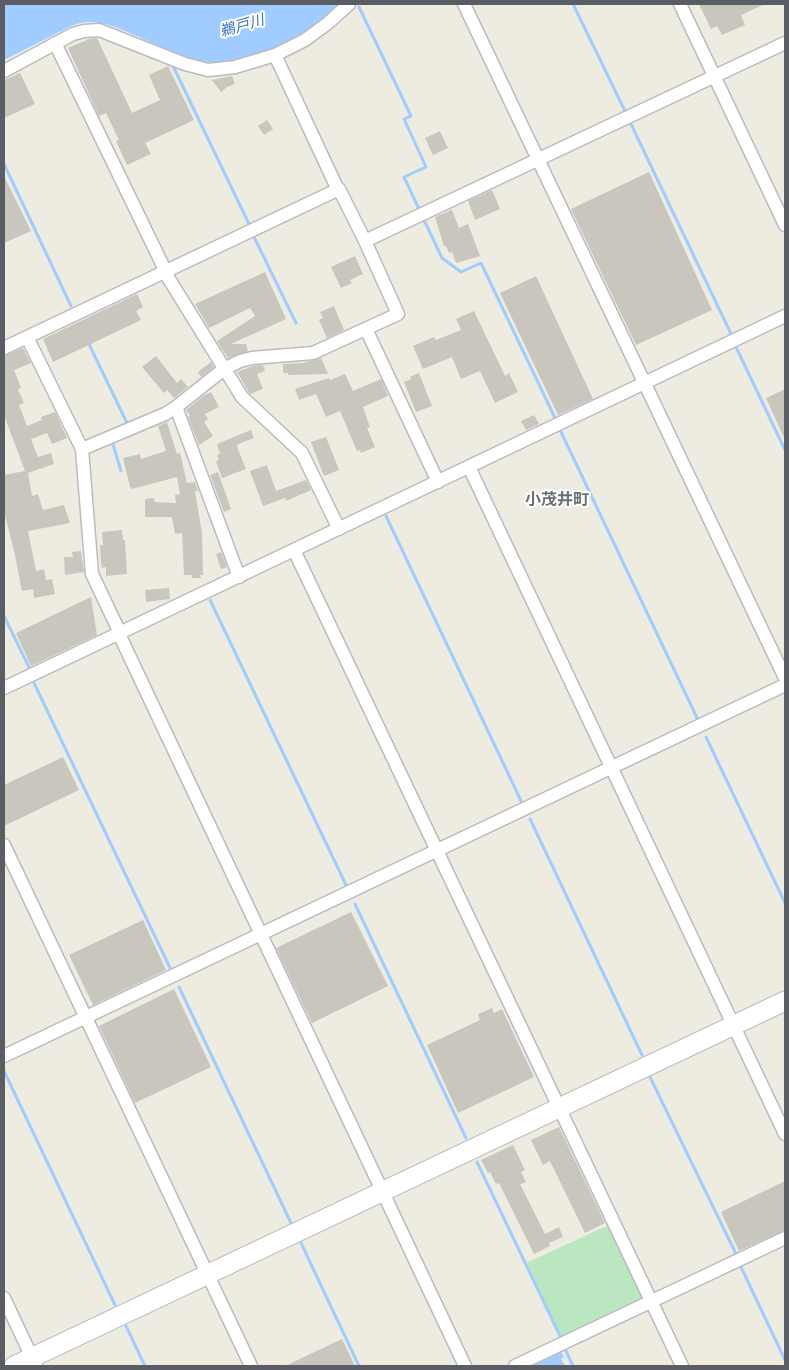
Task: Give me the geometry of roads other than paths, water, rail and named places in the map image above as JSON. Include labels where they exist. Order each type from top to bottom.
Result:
[{"type":"street","points":[[4,71],[73,34],[99,30],[185,64],[208,70],[235,67],[274,56],[328,23],[349,4]]},
{"type":"street","points":[[464,4],[785,678]]},
{"type":"street","points":[[680,4],[785,225]]},
{"type":"street","points":[[365,241],[785,42]]},
{"type":"street","points":[[55,44],[165,271],[242,397],[302,453],[339,529]]},
{"type":"street","points":[[82,449],[135,427],[176,407],[224,368],[240,361],[252,358],[313,353],[398,314],[365,241],[340,189],[338,190],[274,56]]},
{"type":"street","points":[[4,348],[338,190]]},
{"type":"street","points":[[4,688],[785,316]]},
{"type":"street","points":[[366,329],[438,482]]},
{"type":"street","points":[[27,337],[82,449],[92,574],[465,1366]]},
{"type":"street","points":[[176,407],[239,577]]},
{"type":"street","points":[[469,467],[785,1134]]},
{"type":"street","points":[[294,550],[682,1366]]},
{"type":"street","points":[[4,1056],[261,934],[439,854],[785,685]]},
{"type":"street","points":[[4,845],[252,1366]]},
{"type":"street","points":[[14,1366],[34,1362],[208,1275],[785,1001]]},
{"type":"street","points":[[515,1366],[785,1238]]},
{"type":"street","points":[[4,1298],[34,1362]]},
{"type":"water","name":"鵜戸川","points":[[4,4],[342,4],[298,37],[262,54],[226,63],[190,58],[113,26],[96,22],[80,23],[71,26],[4,60]]},
{"type":"water","points":[[785,690],[785,693],[267,939],[266,936]]},
{"type":"water","points":[[561,1352],[564,1357],[561,1359],[565,1366],[533,1366]]},
{"type":"waterway","points":[[573,4],[625,111]]},
{"type":"waterway","points":[[359,7],[411,116],[404,119],[426,167],[404,177],[418,207]]},
{"type":"waterway","points":[[173,66],[249,224]]},
{"type":"waterway","points":[[630,122],[731,334]]},
{"type":"waterway","points":[[4,164],[71,306]]},
{"type":"waterway","points":[[424,220],[442,258],[461,272],[481,263],[555,418]]},
{"type":"waterway","points":[[254,237],[296,323]]},
{"type":"waterway","points":[[88,342],[127,423]]},
{"type":"waterway","points":[[736,347],[785,450]]},
{"type":"waterway","points":[[561,432],[699,722]]},
{"type":"waterway","points":[[112,441],[121,471]]},
{"type":"waterway","points":[[386,516],[523,805]]},
{"type":"waterway","points":[[210,600],[347,887]]},
{"type":"waterway","points":[[4,616],[29,667]]},
{"type":"waterway","points":[[34,683],[172,972]]},
{"type":"waterway","points":[[706,737],[785,903]]},
{"type":"waterway","points":[[530,819],[642,1055]]},
{"type":"waterway","points":[[355,904],[466,1138]]},
{"type":"waterway","points":[[179,987],[291,1223]]},
{"type":"waterway","points":[[4,1071],[115,1305]]},
{"type":"waterway","points":[[650,1077],[737,1256]]},
{"type":"waterway","points":[[477,1162],[561,1338]]},
{"type":"waterway","points":[[301,1243],[359,1366]]},
{"type":"waterway","points":[[740,1265],[785,1360]]},
{"type":"waterway","points":[[126,1326],[145,1366]]},
{"type":"waterway","points":[[565,1349],[573,1366]]},
{"type":"district","name":"小茂井町","points":[[557,500]]}]
